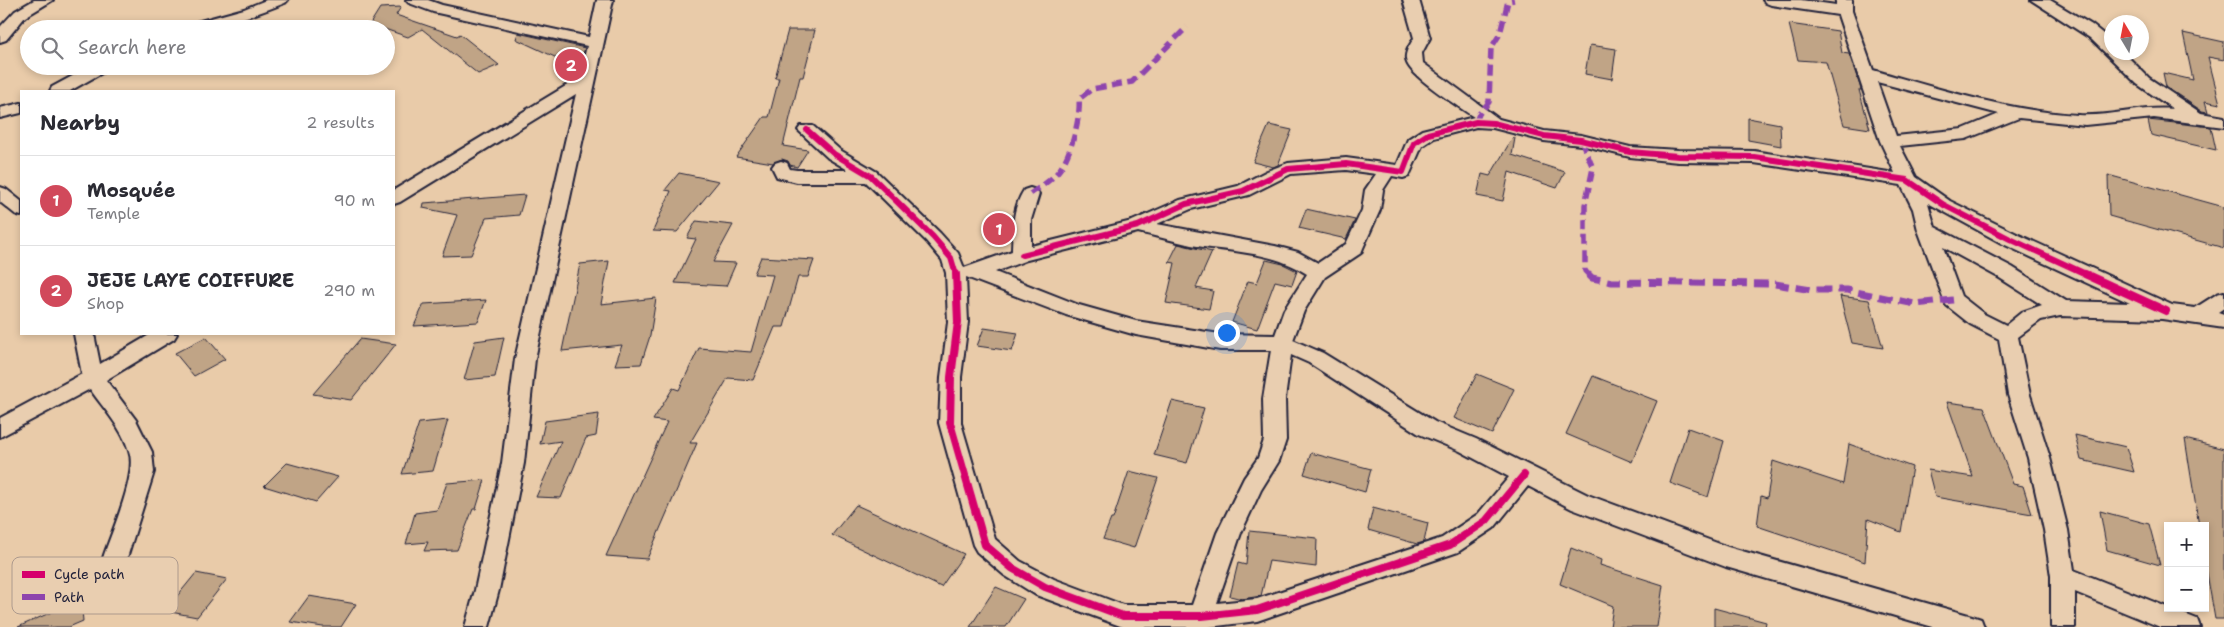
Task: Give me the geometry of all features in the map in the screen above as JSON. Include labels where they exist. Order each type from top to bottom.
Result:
[{"type":"street","points":[[0,38],[26,4],[45,0]]},
{"type":"street","points":[[220,20],[249,12],[280,0]]},
{"type":"street","points":[[414,0],[595,43]]},
{"type":"street","points":[[477,627],[487,590],[513,462],[525,359],[605,0]]},
{"type":"street","points":[[1410,0],[1422,38],[1414,52],[1415,64],[1427,77],[1440,83],[1493,123]]},
{"type":"street","points":[[1772,0],[1844,5],[1864,73],[1889,142],[1922,209],[1927,230],[1953,300],[1977,320],[2008,335]]},
{"type":"street","points":[[2039,0],[2076,21],[2104,42]]},
{"type":"street","points":[[2121,60],[2143,81],[2198,119]]},
{"type":"street","points":[[1864,73],[2015,113],[2078,120],[2111,119],[2143,113],[2224,122]]},
{"type":"street","points":[[60,90],[87,75]]},
{"type":"street","points":[[395,197],[586,81]]},
{"type":"street","points":[[0,113],[20,108]]},
{"type":"street","points":[[1889,142],[1911,142],[1966,134],[2015,113]]},
{"type":"street","points":[[966,272],[1022,255],[1138,226],[1186,204],[1243,190],[1288,169],[1346,164],[1403,172],[1414,143],[1428,134],[1476,122],[1493,123],[1544,136],[1581,140],[1630,152],[1678,156],[1754,157],[1907,180],[1944,204],[2010,239],[2166,311]]},
{"type":"street","points":[[807,130],[834,154],[871,176],[933,237],[950,258],[966,272],[1073,310],[1136,328],[1220,342],[1255,341],[1282,343],[1316,358],[1427,428],[1468,445],[1580,502],[1726,557],[1972,627]]},
{"type":"street","points":[[781,167],[783,173],[797,176],[871,176]]},
{"type":"street","points":[[1200,622],[1209,589],[1229,533],[1252,485],[1268,462],[1275,440],[1274,398],[1282,343],[1294,310],[1318,272],[1354,248],[1371,210],[1374,190],[1387,171]]},
{"type":"street","points":[[0,193],[20,209]]},
{"type":"street","points":[[1022,255],[1022,220],[1030,194]]},
{"type":"street","points":[[1138,226],[1190,238],[1275,252],[1308,264],[1318,272]]},
{"type":"street","points":[[1927,230],[2005,272],[2063,309]]},
{"type":"street","points":[[966,272],[951,377],[950,423],[985,545],[1012,568],[1045,587],[1124,616],[1200,622],[1257,610],[1450,545],[1486,521],[1524,475]]},
{"type":"street","points":[[2199,315],[2224,299]]},
{"type":"street","points":[[2008,335],[2018,323],[2039,313],[2063,309],[2166,311],[2199,315],[2224,321]]},
{"type":"street","points":[[84,335],[93,378],[128,426],[141,452],[143,466],[143,472],[115,557]]},
{"type":"street","points":[[0,428],[93,378],[165,335]]},
{"type":"street","points":[[2008,335],[2019,395],[2039,458],[2056,530],[2063,576],[2063,627]]},
{"type":"street","points":[[2063,576],[2188,627]]},
{"type":"building","points":[[401,7],[396,15],[457,36],[460,34],[499,65],[478,74],[422,29],[408,37],[395,33],[395,20],[372,20],[380,8]]},
{"type":"building","points":[[1789,24],[1838,31],[1842,53],[1849,54],[1860,86],[1861,90],[1859,90],[1870,129],[1844,125],[1826,62],[1798,60]]},
{"type":"building","points":[[788,30],[815,30],[803,77],[800,77],[783,146],[808,150],[797,167],[790,165],[788,161],[782,159],[773,163],[736,157],[764,117],[769,117],[779,78],[775,78]]},
{"type":"building","points":[[518,33],[585,48],[577,66],[516,39]]},
{"type":"building","points":[[2183,33],[2224,42],[2224,60],[2208,57],[2220,104],[2205,101],[2208,112],[2202,111],[2166,87],[2163,73],[2193,80]]},
{"type":"building","points":[[1590,45],[1616,49],[1612,79],[1585,74]]},
{"type":"building","points":[[1748,118],[1780,124],[1781,146],[1748,140]]},
{"type":"building","points":[[2148,120],[2211,127],[2216,150],[2151,135]]},
{"type":"building","points":[[1269,125],[1292,130],[1278,165],[1273,167],[1253,162]]},
{"type":"building","points":[[1513,137],[1515,138],[1512,155],[1565,172],[1557,188],[1509,172],[1503,201],[1477,196],[1482,174],[1490,176]]},
{"type":"building","points":[[679,173],[719,181],[677,232],[653,231],[671,191],[665,190]]},
{"type":"building","points":[[2108,175],[2224,207],[2224,248],[2109,216]]},
{"type":"building","points":[[525,195],[519,215],[486,218],[471,255],[442,256],[457,215],[423,208],[424,203]]},
{"type":"building","points":[[1306,209],[1355,220],[1346,239],[1299,228]]},
{"type":"building","points":[[696,221],[733,225],[713,262],[736,263],[726,286],[675,283],[696,239],[687,238]]},
{"type":"building","points":[[1178,244],[1212,252],[1196,288],[1213,291],[1209,309],[1166,303],[1175,263],[1169,262]]},
{"type":"building","points":[[761,257],[814,260],[808,277],[798,277],[784,327],[775,327],[753,380],[728,378],[690,443],[697,443],[647,559],[606,556],[667,422],[653,420],[673,388],[679,390],[699,348],[751,352],[773,275],[754,274]]},
{"type":"building","points":[[1266,260],[1283,264],[1297,271],[1292,285],[1275,281],[1257,329],[1232,322],[1248,281],[1257,283]]},
{"type":"building","points":[[609,261],[601,304],[656,298],[650,336],[641,364],[615,365],[622,345],[562,351],[580,264]]},
{"type":"building","points":[[1840,296],[1869,300],[1883,348],[1852,343]]},
{"type":"building","points":[[486,300],[478,322],[414,326],[424,304]]},
{"type":"building","points":[[984,328],[1018,333],[1012,351],[977,346]]},
{"type":"building","points":[[206,337],[225,359],[194,376],[175,353]]},
{"type":"building","points":[[504,337],[495,377],[464,380],[475,341]]},
{"type":"building","points":[[360,339],[396,344],[351,400],[313,394]]},
{"type":"building","points":[[1477,374],[1514,389],[1492,434],[1454,418]]},
{"type":"building","points":[[1593,376],[1657,401],[1632,462],[1566,434]]},
{"type":"building","points":[[1172,401],[1204,408],[1187,463],[1154,455]]},
{"type":"building","points":[[1947,402],[1984,407],[2013,484],[2023,486],[2032,514],[1935,497],[1928,470],[1973,477]]},
{"type":"building","points":[[599,414],[596,436],[586,438],[561,498],[536,497],[561,441],[540,444],[545,421]]},
{"type":"building","points":[[448,420],[433,471],[402,474],[419,423]]},
{"type":"building","points":[[1688,428],[1724,441],[1708,497],[1670,483]]},
{"type":"building","points":[[2075,435],[2126,447],[2134,472],[2081,460]]},
{"type":"building","points":[[2185,439],[2224,449],[2224,619],[2215,619],[2209,585],[2209,522],[2198,522]]},
{"type":"building","points":[[1849,444],[1912,467],[1901,532],[1868,519],[1865,562],[1757,526],[1761,496],[1767,498],[1773,461],[1843,484]]},
{"type":"building","points":[[1311,453],[1371,469],[1365,492],[1304,474]]},
{"type":"building","points":[[287,463],[338,477],[316,502],[264,486]]},
{"type":"building","points":[[1129,471],[1158,478],[1134,548],[1103,539],[1111,519],[1113,519]]},
{"type":"building","points":[[485,480],[476,509],[473,509],[457,550],[424,551],[428,542],[406,544],[415,513],[437,510],[447,483]]},
{"type":"building","points":[[856,505],[964,554],[941,587],[832,535]]},
{"type":"building","points":[[1373,508],[1428,523],[1424,542],[1417,544],[1368,530]]},
{"type":"building","points":[[2100,511],[2149,524],[2160,565],[2107,550]]},
{"type":"building","points":[[1249,531],[1317,538],[1316,567],[1269,561],[1261,596],[1242,599],[1230,596],[1238,563],[1246,565]]},
{"type":"building","points":[[1571,548],[1601,560],[1600,565],[1663,585],[1657,627],[1610,627],[1613,606],[1560,584]]},
{"type":"building","points":[[196,573],[227,579],[197,617],[178,613],[178,595]]},
{"type":"building","points":[[996,587],[1024,599],[1006,627],[970,627]]},
{"type":"building","points":[[309,596],[356,604],[341,627],[323,627],[290,622]]},
{"type":"building","points":[[1714,608],[1766,622],[1765,627],[1714,627]]},
{"type":"building","points":[[47,614],[82,614],[83,621],[69,627],[18,627]]},
{"type":"marked path","points":[[1476,122],[1479,114],[1489,102],[1491,48],[1500,34],[1508,1],[1514,0]]},
{"type":"marked path","points":[[1030,194],[1050,180],[1064,162],[1080,117],[1079,99],[1092,89],[1132,82],[1187,27]]},
{"type":"marked path","points":[[1581,140],[1593,168],[1585,205],[1585,271],[1592,278],[1612,282],[1775,284],[1812,290],[1847,290],[1915,304],[1953,300]]},
{"type":"cycle path","points":[[1022,255],[1138,226],[1186,204],[1243,191],[1288,169],[1346,164],[1403,172],[1414,143],[1428,134],[1476,122],[1493,123],[1544,136],[1581,140],[1630,152],[1678,156],[1754,157],[1907,180],[1944,205],[2010,239],[2166,311]]},
{"type":"cycle path","points":[[807,130],[834,154],[871,176],[933,237],[951,258],[956,273],[958,322],[951,377],[950,423],[967,484],[985,545],[1012,568],[1045,587],[1123,616],[1202,616],[1257,610],[1450,545],[1486,521],[1524,475]]},
{"type":"place","name":"JEJE LAYE COIFFURE","points":[[571,65]]},
{"type":"place","name":"Mosquée","points":[[999,229]]}]
